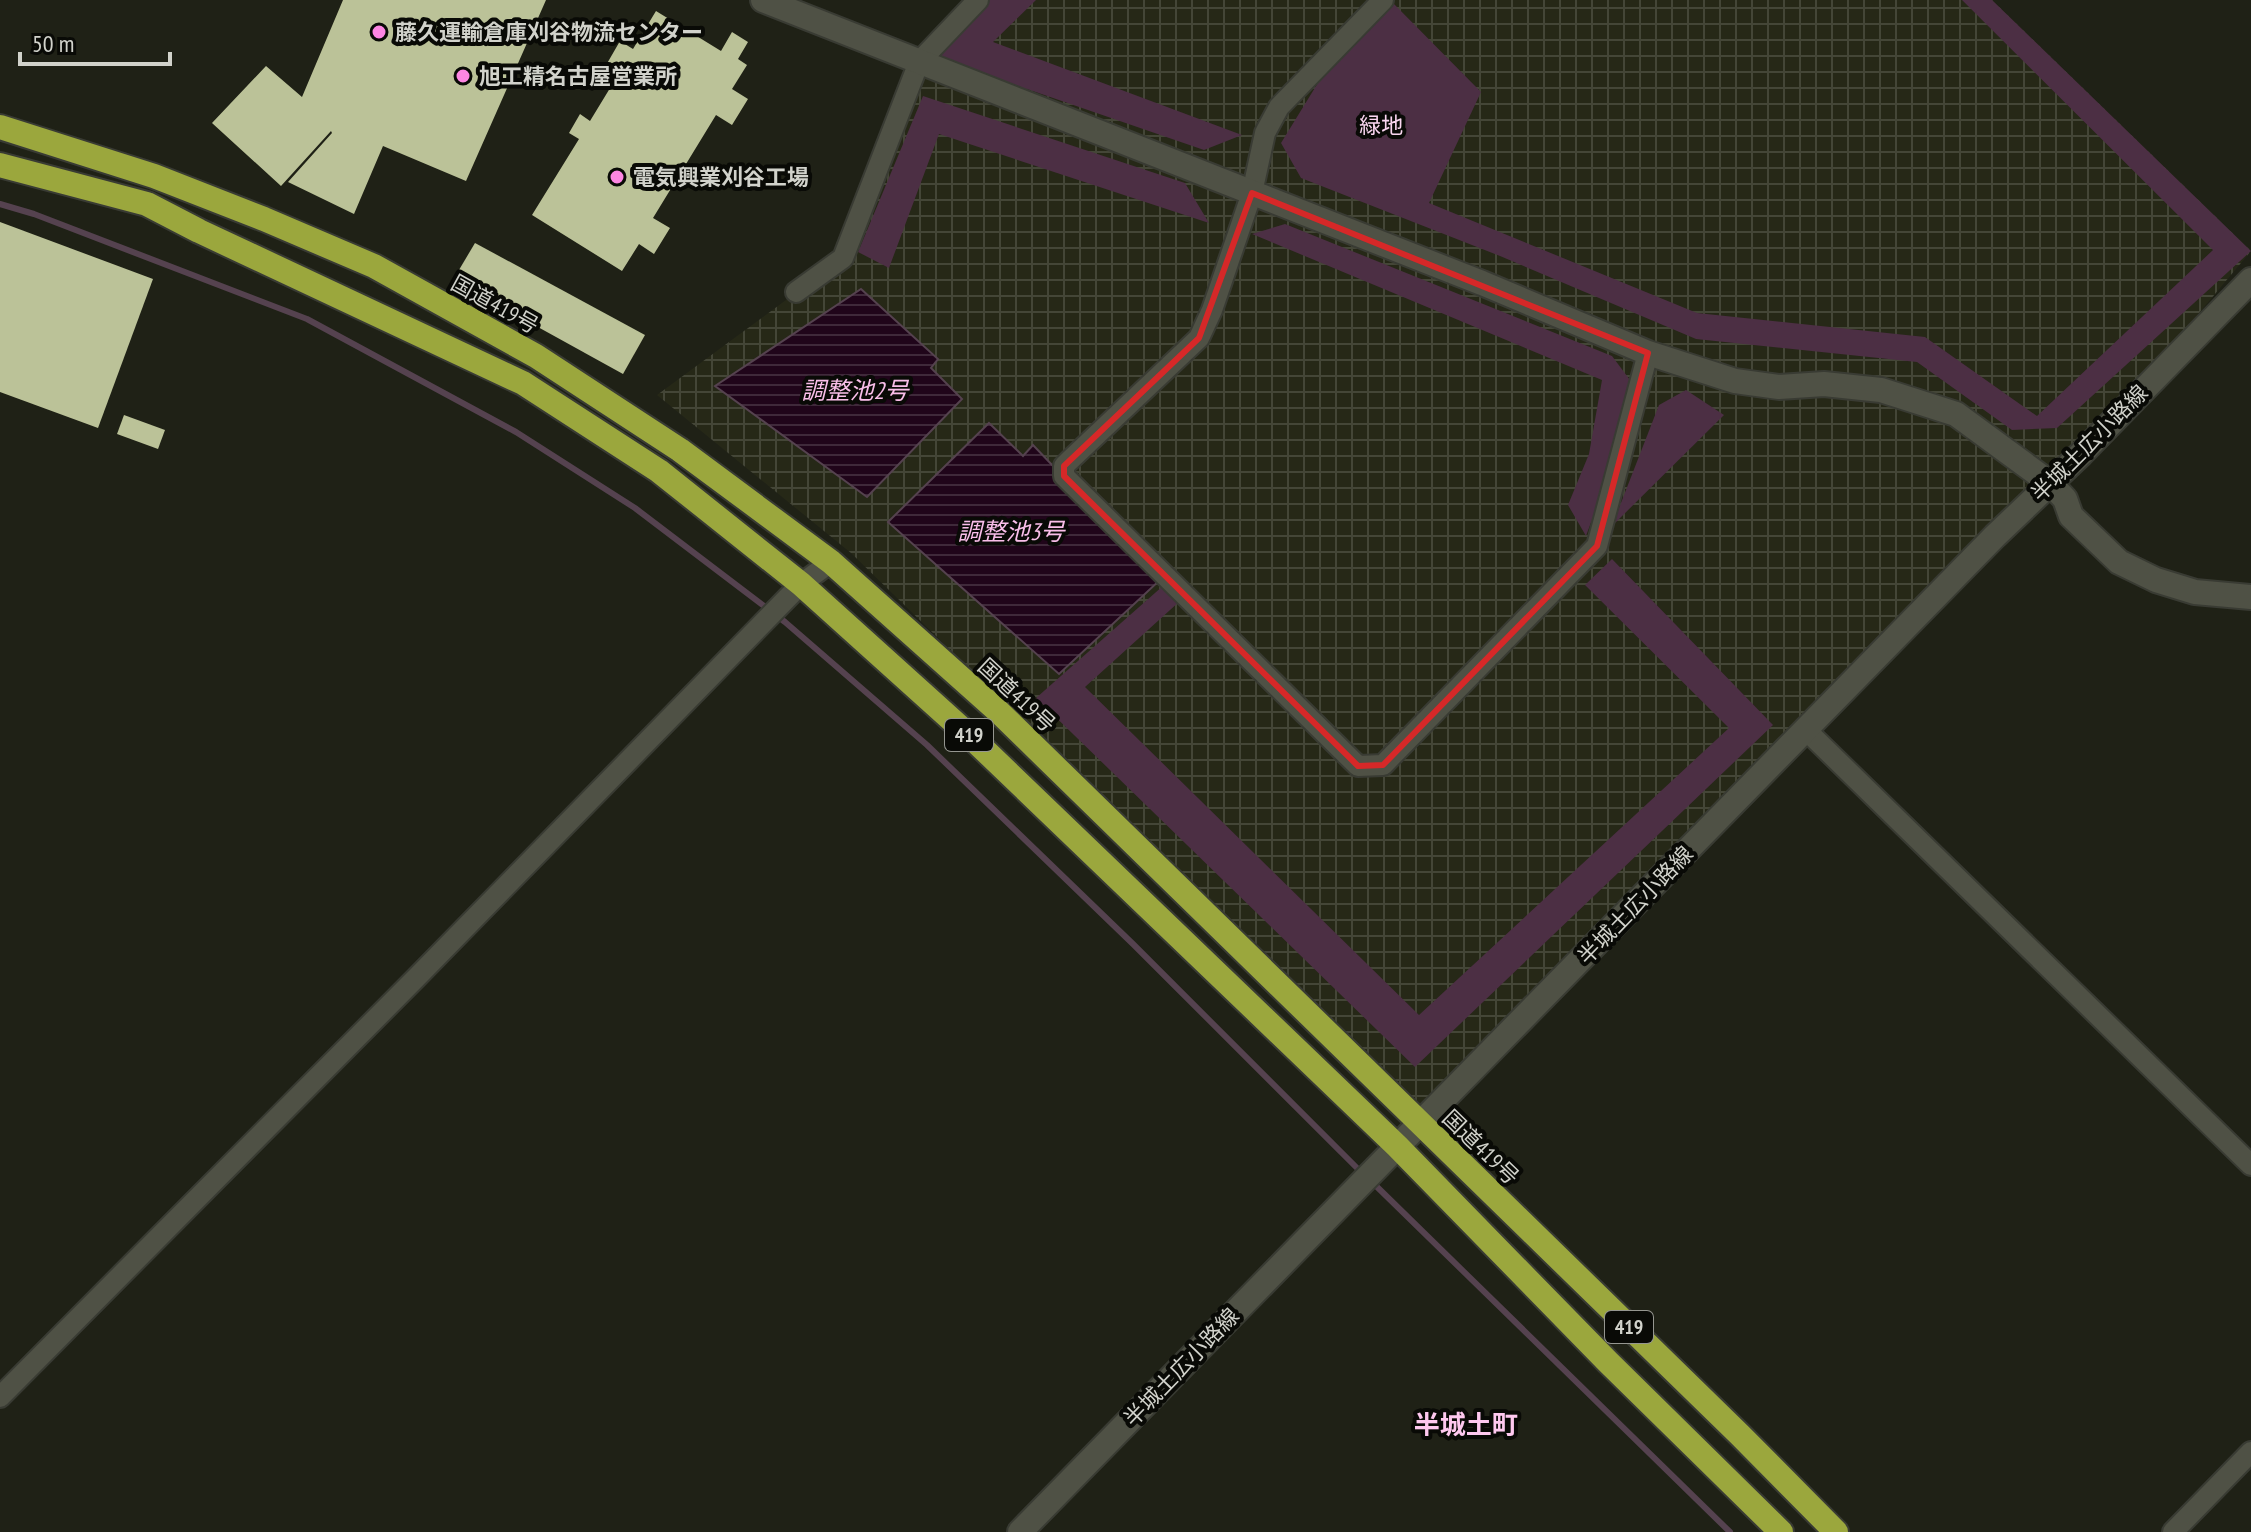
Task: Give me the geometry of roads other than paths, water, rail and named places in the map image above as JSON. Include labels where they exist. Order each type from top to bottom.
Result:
[{"type":"highway","name":"国道419号","points":[[0,127],[154,176],[374,266],[536,356],[641,424],[831,562],[999,712],[1836,1532]]},
{"type":"highway","name":"419","points":[[0,165],[147,204],[523,383],[659,471],[801,584],[973,739],[1397,1146],[1608,1362],[1781,1532]]},
{"type":"main road","points":[[763,0],[1482,283],[1648,353],[1735,381],[1779,387],[1824,384],[1881,390],[1956,414],[2050,483],[2065,499],[2071,516],[2119,562],[2156,580],[2195,592],[2251,597]]},
{"type":"main road","name":"半城土広小路線","points":[[1020,1532],[1995,536],[2081,454],[2251,280]]},
{"type":"street","points":[[796,292],[843,258],[919,62],[978,0]]},
{"type":"street","points":[[1383,0],[1279,107],[1265,133],[1252,193],[1212,310],[1199,338],[1064,466],[1064,476],[1358,766],[1383,765],[1597,546],[1648,353]]},
{"type":"street","points":[[0,1397],[463,931],[801,584],[831,562]]},
{"type":"street","points":[[1806,730],[2251,1165]]},
{"type":"street","points":[[2173,1532],[2251,1452]]},
{"type":"water","name":"調整池2号","points":[[861,289],[938,359],[931,368],[962,399],[867,497],[715,386]]},
{"type":"water","name":"調整池3号","points":[[989,423],[1023,456],[1033,445],[1161,579],[1059,674],[888,522]]},
{"type":"waterway","points":[[0,204],[34,214],[307,319],[516,432],[635,508],[785,622],[927,745],[1133,944],[1364,1175]]},
{"type":"waterway","points":[[1372,1182],[1730,1532]]},
{"type":"place","name":"藤久運輸倉庫刈谷物流センター","points":[[379,32]]},
{"type":"place","name":"旭工精名古屋営業所","points":[[463,76]]},
{"type":"place","name":"電気興業刈谷工場","points":[[617,177]]},
{"type":"district","name":"半城土町","points":[[1466,1424]]},
{"type":"park label","name":"緑地","points":[[1381,125]]}]
